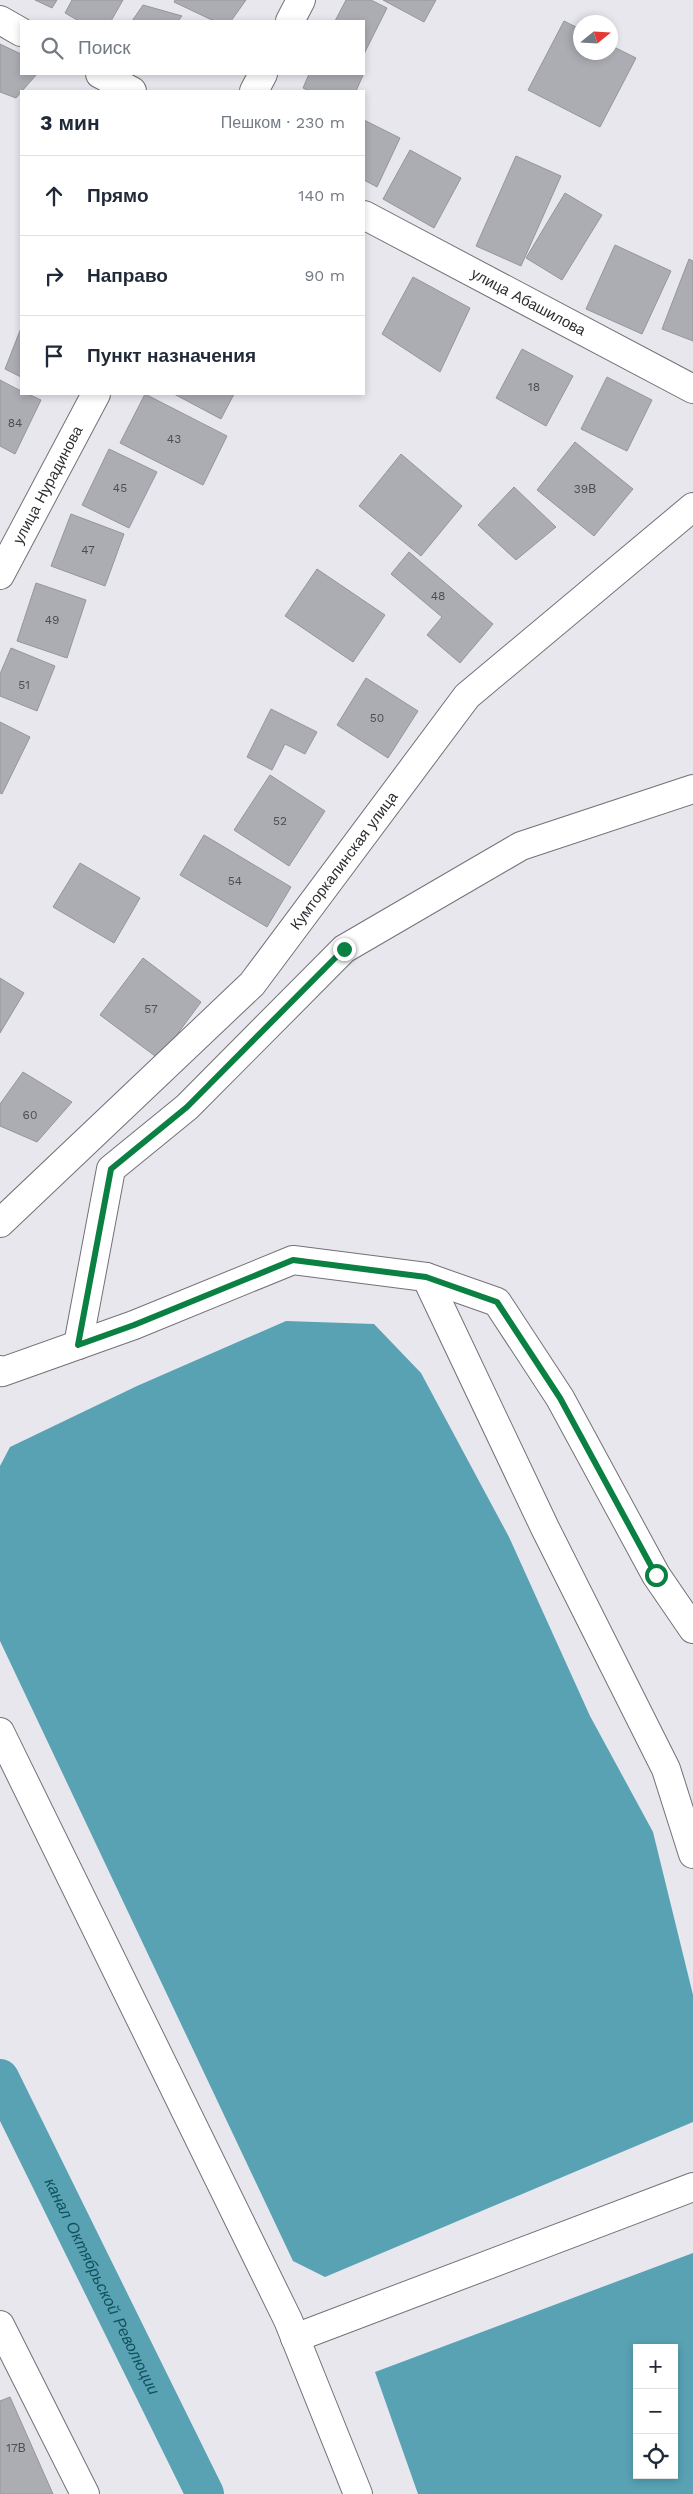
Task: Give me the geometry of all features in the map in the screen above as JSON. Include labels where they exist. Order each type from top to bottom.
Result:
[{"type":"street","points":[[291,20],[301,0]]},
{"type":"street","points":[[0,20],[20,31]]},
{"type":"street","points":[[102,75],[130,90]]},
{"type":"street","points":[[255,90],[262,75]]},
{"type":"street","name":"улица Абашилова","points":[[365,216],[693,389]]},
{"type":"street","name":"улица Нурадинова","points":[[0,575],[95,395]]},
{"type":"street","name":"Кумторкалинская улица","points":[[0,1223],[252,984],[467,696],[693,506]]},
{"type":"street","points":[[78,1345],[111,1169],[187,1107],[344,949],[521,846],[693,789]]},
{"type":"street","points":[[1,1372],[134,1325],[293,1260],[426,1277],[497,1302],[560,1398],[656,1575],[693,1629]]},
{"type":"street","points":[[426,1277],[545,1528],[666,1769],[693,1854]]},
{"type":"street","points":[[0,1732],[295,2338],[358,2494]]},
{"type":"street","points":[[295,2338],[693,2187]]},
{"type":"street","points":[[0,2325],[85,2494]]},
{"type":"water","points":[[286,1321],[374,1324],[421,1373],[509,1537],[590,1716],[653,1832],[693,1995],[693,2122],[325,2277],[293,2261],[0,1641],[0,1466],[10,1447],[137,1386]]},
{"type":"water","points":[[693,2253],[693,2494],[418,2494],[375,2372]]},
{"type":"building","points":[[35,0],[57,0],[52,8]]},
{"type":"building","points":[[72,0],[123,0],[112,20],[77,20],[65,13]]},
{"type":"building","points":[[175,0],[246,0],[232,20],[212,20],[174,2]]},
{"type":"building","points":[[346,0],[371,0],[387,8],[365,52],[365,20],[336,20]]},
{"type":"building","points":[[383,0],[436,0],[424,22]]},
{"type":"building","points":[[143,5],[182,16],[179,20],[133,20]]},
{"type":"building","points":[[564,21],[573,26],[573,60],[618,60],[618,49],[636,58],[600,127],[528,90]]},
{"type":"building","points":[[0,44],[20,54],[20,75],[36,75],[23,90],[20,90],[20,93],[16,98],[0,92]]},
{"type":"building","points":[[309,75],[363,75],[356,90],[307,90],[303,88]]},
{"type":"building","points":[[365,120],[400,138],[377,187],[365,181]]},
{"type":"building","points":[[410,150],[461,178],[434,228],[383,199]]},
{"type":"building","points":[[516,156],[561,176],[521,266],[476,246]]},
{"type":"building","points":[[565,193],[602,215],[562,280],[526,258]]},
{"type":"building","points":[[615,245],[671,271],[642,334],[586,309]]},
{"type":"building","points":[[689,259],[693,261],[693,341],[662,329]]},
{"type":"building","points":[[413,277],[470,308],[440,372],[382,334]]},
{"type":"building","points":[[20,331],[20,376],[5,369]]},
{"type":"building","points":[[522,349],[573,376],[546,426],[496,398]]},
{"type":"building","points":[[607,377],[652,400],[627,451],[581,429]]},
{"type":"building","points":[[0,380],[20,390],[20,395],[30,395],[41,400],[15,454],[0,446]]},
{"type":"building","points":[[144,395],[227,436],[203,485],[120,443]]},
{"type":"building","points":[[176,395],[233,395],[221,419]]},
{"type":"building","points":[[575,442],[633,489],[594,536],[537,490]]},
{"type":"building","points":[[109,449],[157,472],[129,528],[82,505]]},
{"type":"building","points":[[401,454],[462,506],[421,556],[359,506]]},
{"type":"building","points":[[514,487],[556,527],[516,560],[478,525]]},
{"type":"building","points":[[71,514],[124,534],[105,586],[51,566]]},
{"type":"building","points":[[409,552],[493,624],[460,663],[427,635],[442,617],[391,574]]},
{"type":"building","points":[[317,569],[385,615],[353,662],[285,616]]},
{"type":"building","points":[[36,583],[86,600],[67,658],[17,641]]},
{"type":"building","points":[[11,648],[55,666],[37,711],[0,696],[0,674]]},
{"type":"building","points":[[366,678],[418,711],[388,758],[337,725]]},
{"type":"building","points":[[271,709],[317,732],[305,754],[285,744],[272,770],[247,757]]},
{"type":"building","points":[[0,722],[30,737],[2,794],[0,793]]},
{"type":"building","points":[[270,775],[325,811],[289,866],[234,830]]},
{"type":"building","points":[[204,835],[291,887],[267,927],[180,875]]},
{"type":"building","points":[[80,863],[140,898],[114,943],[53,907]]},
{"type":"building","points":[[143,958],[201,1002],[159,1059],[100,1015]]},
{"type":"building","points":[[0,978],[24,993],[0,1033]]},
{"type":"building","points":[[23,1072],[72,1102],[37,1142],[0,1126],[0,1104]]},
{"type":"building","points":[[10,2397],[53,2494],[0,2494],[0,2401]]},
{"type":"waterway","name":"канал Октябрьской Революции","points":[[0,2078],[205,2494]]},
{"type":"route","points":[[344,949],[187,1107],[111,1169],[78,1345],[134,1325],[293,1260],[426,1277],[497,1302],[560,1398],[656,1575]]}]
